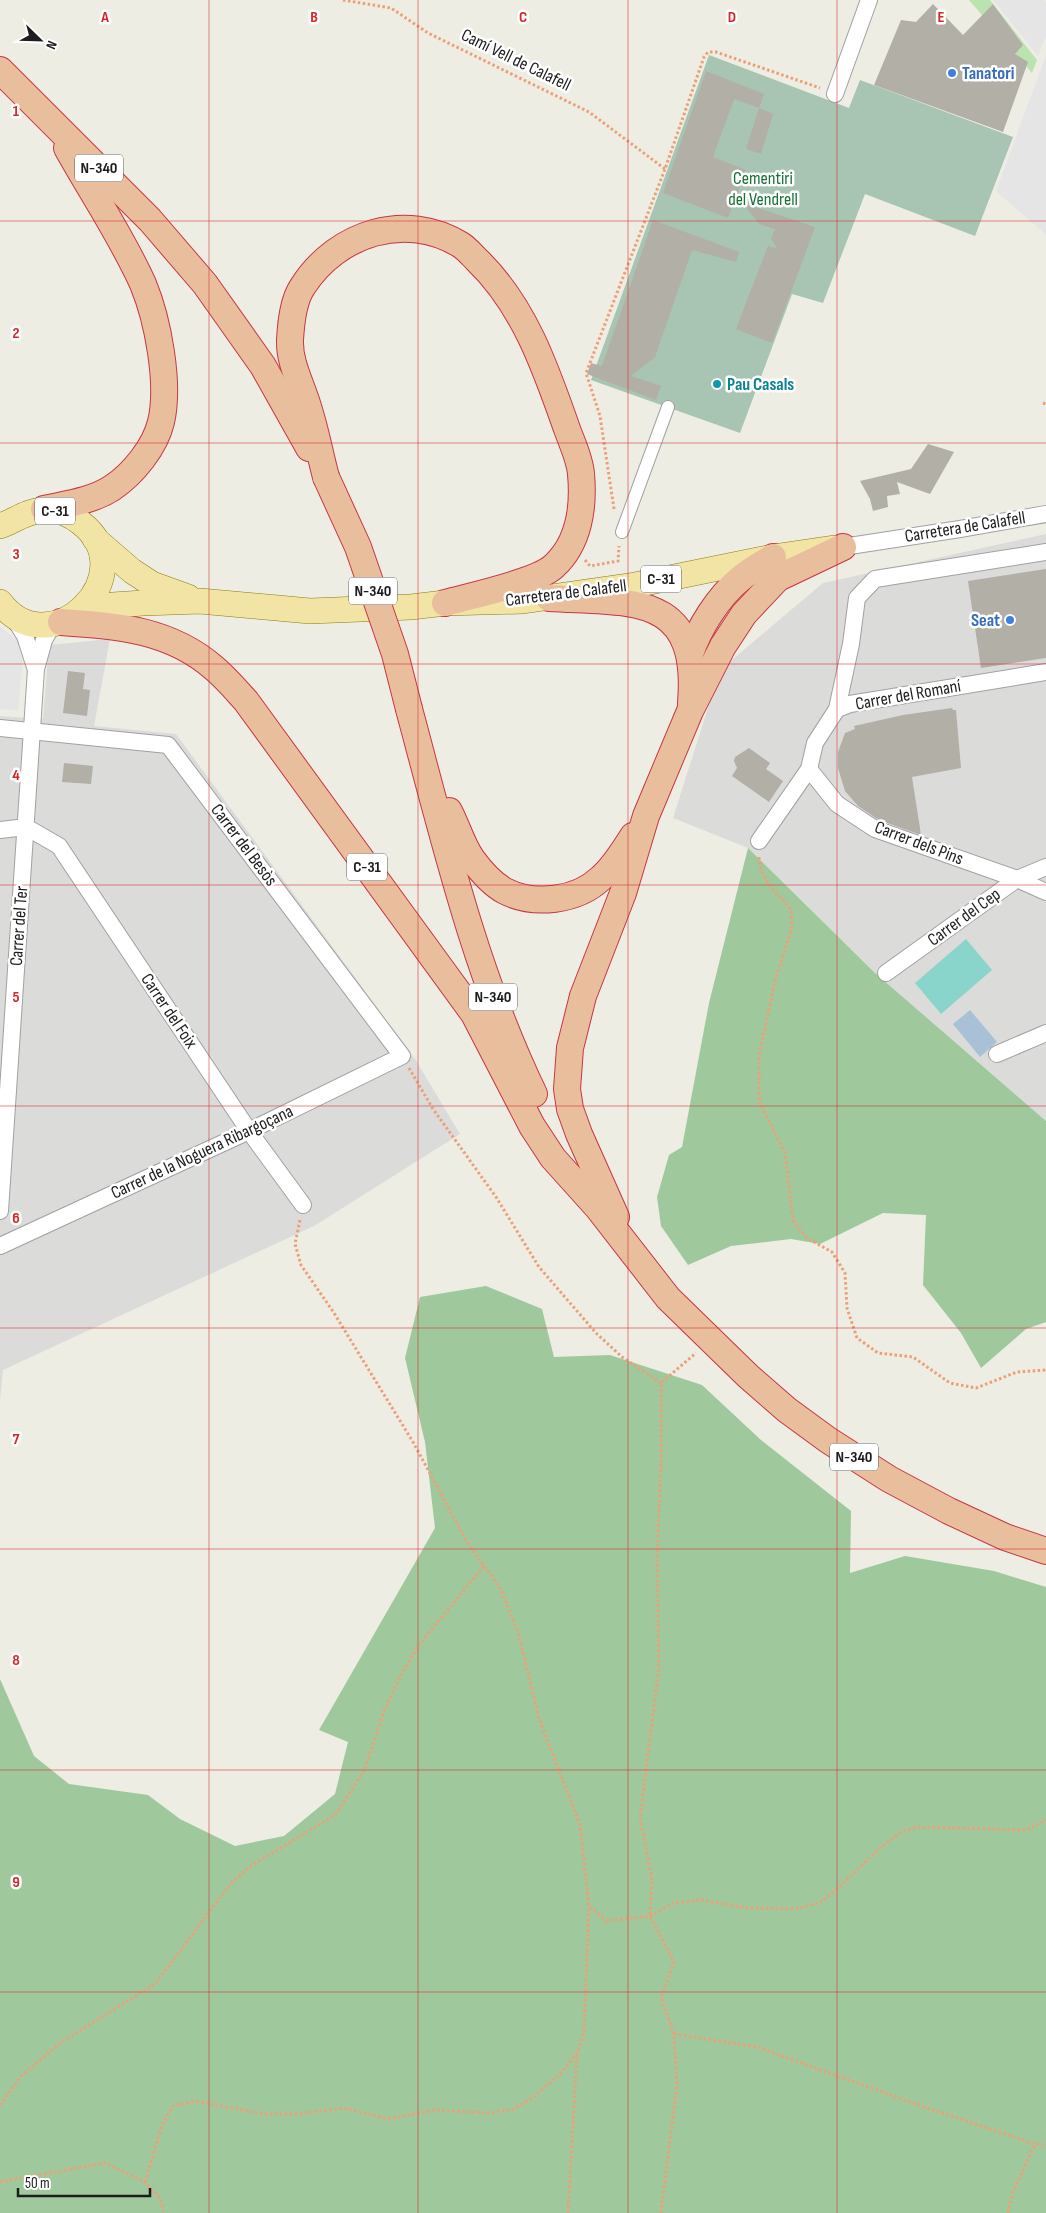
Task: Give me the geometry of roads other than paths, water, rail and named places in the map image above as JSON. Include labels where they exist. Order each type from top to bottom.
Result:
[{"type":"highway","name":"N-340","points":[[0,70],[150,220],[205,284],[263,366],[326,477],[358,546],[395,654],[482,968],[519,1063],[552,1130],[598,1208],[668,1298],[710,1341],[787,1410],[828,1440],[889,1479],[1005,1537],[1046,1551]]},
{"type":"highway","points":[[44,510],[92,498],[112,488],[128,474],[149,450],[161,422],[163,388],[161,348],[154,316],[143,285],[121,242],[49,117]]},
{"type":"highway","points":[[326,477],[309,409],[293,365],[290,342],[294,310],[302,286],[339,248],[365,234],[396,228],[421,230],[462,246],[488,270],[510,300],[548,374],[581,472],[582,490],[579,527],[568,549],[554,566],[540,576],[444,603]]},
{"type":"highway","points":[[630,1250],[579,1134],[567,1089],[570,1048],[576,1020],[623,893],[646,816],[690,711],[723,646],[744,614],[778,578],[843,546]]},
{"type":"highway","points":[[690,654],[695,640],[715,607],[739,579],[772,556]]},
{"type":"highway","points":[[549,598],[638,604],[658,611],[671,622],[683,638],[690,654],[693,683],[690,711]]},
{"type":"highway","name":"C-31","points":[[64,620],[142,630],[182,647],[213,667],[246,701],[474,1014],[532,1126],[552,1158],[598,1208]]},
{"type":"highway","points":[[426,770],[451,814],[471,858],[492,881],[504,890],[518,896],[560,899],[585,889],[601,878],[646,816]]},
{"type":"main road","name":"C-31","points":[[3,527],[25,513],[44,510],[59,511],[74,517],[86,527],[95,539],[101,555],[98,588],[90,602],[64,620],[38,624],[23,620],[4,607]]},
{"type":"main road","name":"Carretera de Calafell","points":[[95,539],[115,558],[152,584],[200,602]]},
{"type":"main road","name":"Carretera de Calafell","points":[[64,620],[114,605],[200,602],[310,611],[549,598],[635,585],[772,556],[843,546]]},
{"type":"street","points":[[835,94],[870,0]]},
{"type":"street","points":[[622,532],[668,407]]},
{"type":"street","name":"Carretera de Calafell","points":[[843,546],[1046,514]]},
{"type":"street","points":[[837,709],[851,644],[857,598],[875,578],[1046,552]]},
{"type":"street","name":"Carrer del Ter","points":[[4,607],[25,636],[36,669]]},
{"type":"street","name":"Carrer del Ter","points":[[0,1212],[36,669],[44,640],[64,620]]},
{"type":"street","name":"Carrer del Romaní","points":[[809,770],[815,743],[837,709],[850,704],[1046,672]]},
{"type":"street","name":"Carrer del Besòs","points":[[0,728],[168,745],[402,1056]]},
{"type":"street","points":[[759,841],[809,770]]},
{"type":"street","name":"Carrer dels Pins","points":[[809,770],[837,804],[875,828],[1017,879],[1046,892]]},
{"type":"street","points":[[0,830],[26,827]]},
{"type":"street","name":"Carrer del Foix","points":[[26,827],[59,846],[249,1131],[303,1205]]},
{"type":"street","name":"Carrer del Cep","points":[[886,973],[1017,879],[1046,867]]},
{"type":"street","points":[[997,1054],[1046,1034]]},
{"type":"street","name":"Carrer de la Noguera Ribargoçana","points":[[0,1246],[249,1131],[402,1056]]},
{"type":"place","name":"Tanatori","points":[[952,73]]},
{"type":"place","name":"Pau Casals","points":[[717,384]]},
{"type":"place","name":"Seat","points":[[1010,620]]},
{"type":"park label","name":"Cementiri del Vendrell","points":[[763,188]]}]
